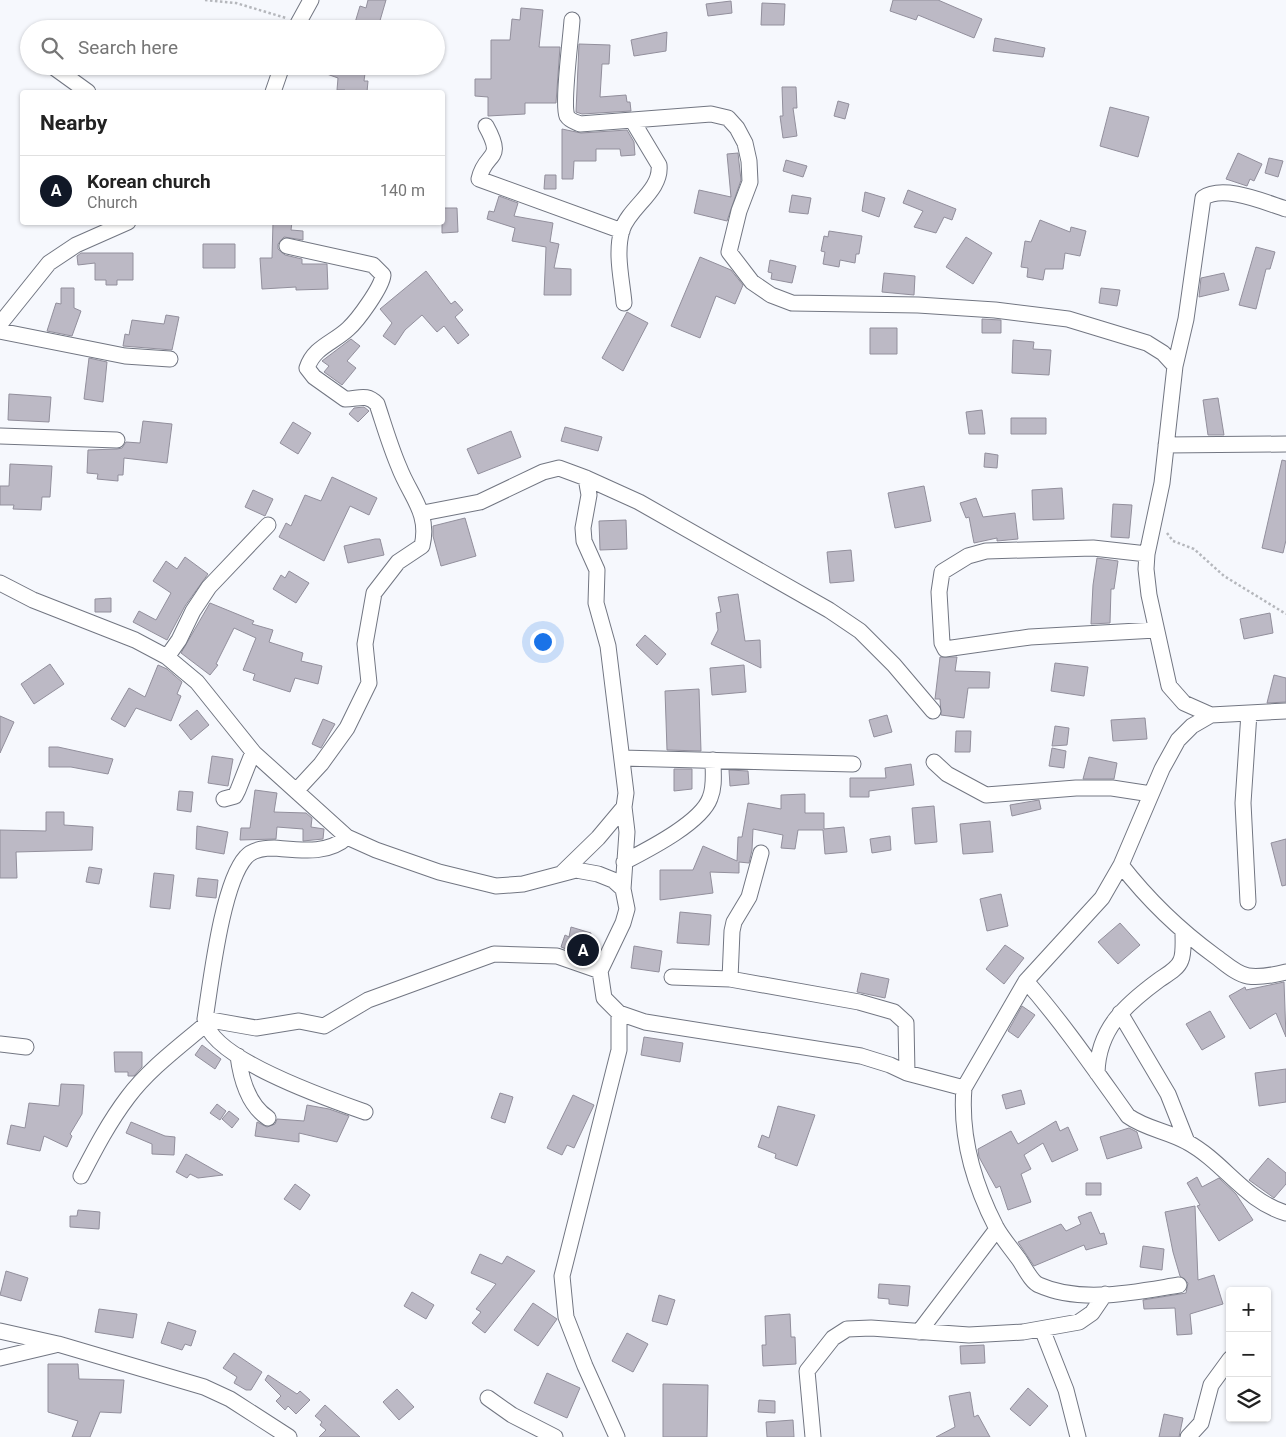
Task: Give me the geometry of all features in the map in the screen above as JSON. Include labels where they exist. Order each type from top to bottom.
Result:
[{"type":"street","points":[[299,20],[311,0]]},
{"type":"street","points":[[572,20],[566,114],[570,120],[580,124],[711,114],[728,118],[737,128],[745,143],[750,182],[739,211],[730,252],[752,282],[771,295],[792,303],[918,305],[995,310],[1068,319],[1147,343],[1163,353],[1175,366]]},
{"type":"street","points":[[64,75],[85,90]]},
{"type":"street","points":[[273,90],[279,75]]},
{"type":"street","points":[[624,303],[620,257],[622,231],[628,218],[658,180],[660,172],[659,166],[632,120]]},
{"type":"street","points":[[486,126],[496,146],[495,153],[480,173],[479,179],[622,231]]},
{"type":"street","points":[[1286,209],[1228,192],[1212,192],[1203,198],[1186,319],[1175,366],[1155,519],[1147,554],[1149,595],[1169,686],[1184,703],[1211,715],[1286,711]]},
{"type":"street","points":[[0,324],[49,263],[76,245],[121,225]]},
{"type":"street","points":[[287,246],[374,265],[383,274],[381,285],[348,329],[329,341],[310,359],[307,368],[314,377],[345,399],[363,396],[371,398],[377,404],[399,469],[423,513],[425,536],[422,546],[398,562],[374,593],[365,644],[369,683],[360,704],[321,764],[296,791]]},
{"type":"street","points":[[0,331],[125,356],[170,359]]},
{"type":"street","points":[[0,436],[117,440]]},
{"type":"street","points":[[1166,445],[1286,444]]},
{"type":"street","points":[[423,513],[480,502],[543,472],[558,468],[586,478],[639,502],[829,610],[860,631],[894,664],[932,711]]},
{"type":"street","points":[[586,478],[588,495],[584,541],[597,570],[597,611],[608,646],[626,793],[624,807],[627,832],[623,889],[627,909],[623,923],[600,971],[604,998],[620,1014],[645,1022],[860,1056],[890,1065],[907,1073],[964,1088]]},
{"type":"street","points":[[167,657],[180,640],[193,611],[209,587],[268,525]]},
{"type":"street","points":[[1147,554],[1093,548],[1043,548],[986,551],[968,556],[942,572],[939,592],[942,643],[945,649],[1030,637],[1156,630]]},
{"type":"street","points":[[0,583],[33,600],[135,640],[167,657],[196,682],[253,752],[347,837],[376,850],[430,869],[496,886],[524,884],[576,870],[598,874],[613,880],[623,889]]},
{"type":"street","points":[[1248,902],[1243,803],[1249,713]]},
{"type":"street","points":[[1179,1285],[1105,1294],[1058,1292],[1036,1284],[997,1229],[974,1174],[962,1112],[964,1088],[1026,981],[1102,898],[1122,865],[1162,769],[1178,740],[1192,726],[1211,715]]},
{"type":"street","points":[[224,800],[235,796],[253,752]]},
{"type":"street","points":[[622,758],[853,764]]},
{"type":"street","points":[[624,862],[658,845],[700,812],[709,801],[713,788],[713,760]]},
{"type":"street","points":[[934,762],[947,774],[986,795],[1094,788],[1112,788],[1151,794]]},
{"type":"street","points":[[563,872],[598,838],[624,807]]},
{"type":"street","points":[[81,1176],[104,1134],[128,1097],[205,1022],[222,921],[236,874],[246,856],[252,852],[268,848],[326,849],[336,846],[347,837]]},
{"type":"street","points":[[730,979],[734,922],[749,897],[761,853]]},
{"type":"street","points":[[1122,865],[1146,896],[1183,932],[1236,971],[1246,976],[1258,977],[1286,972]]},
{"type":"street","points":[[1097,1073],[1098,1056],[1111,1022],[1134,998],[1176,967],[1182,958],[1183,932]]},
{"type":"street","points":[[205,1022],[256,1028],[299,1021],[324,1026],[368,1000],[494,954],[557,956],[600,971]]},
{"type":"street","points":[[672,977],[730,979],[859,1002],[894,1012],[906,1023],[907,1073]]},
{"type":"street","points":[[1026,981],[1056,1014],[1071,1040],[1128,1116],[1140,1124],[1187,1142],[1257,1201],[1286,1213]]},
{"type":"street","points":[[1120,1013],[1168,1094],[1187,1142]]},
{"type":"street","points":[[617,1437],[585,1366],[566,1317],[562,1276],[619,1050],[620,1014]]},
{"type":"street","points":[[205,1022],[218,1042],[238,1056],[298,1087],[365,1112]]},
{"type":"street","points":[[0,1044],[26,1047]]},
{"type":"street","points":[[238,1056],[247,1092],[256,1107],[268,1118]]},
{"type":"street","points":[[919,1332],[997,1229]]},
{"type":"street","points":[[813,1437],[807,1371],[833,1338],[847,1329],[871,1328],[919,1332],[997,1334],[1042,1329],[1079,1322],[1092,1313],[1105,1294]]},
{"type":"street","points":[[1042,1329],[1066,1390],[1078,1437]]},
{"type":"street","points":[[0,1331],[58,1344],[204,1387],[230,1399],[289,1437]]},
{"type":"street","points":[[0,1358],[58,1344]]},
{"type":"street","points":[[1188,1437],[1201,1423],[1211,1385],[1226,1364]]},
{"type":"street","points":[[488,1398],[512,1416],[556,1437]]},
{"type":"path","points":[[205,0],[236,3],[282,20]]},
{"type":"path","points":[[1155,519],[1164,526],[1173,541],[1194,548],[1224,576],[1286,614]]},
{"type":"building","points":[[368,0],[386,0],[380,20],[356,20],[360,6],[366,8]]},
{"type":"building","points":[[893,0],[938,0],[982,19],[974,38],[918,15],[916,20],[890,11]]},
{"type":"building","points":[[731,1],[732,13],[708,16],[706,4]]},
{"type":"building","points":[[762,3],[785,4],[784,25],[761,25]]},
{"type":"building","points":[[521,8],[543,10],[539,47],[560,47],[556,103],[525,103],[525,114],[488,116],[488,97],[475,96],[475,79],[491,79],[491,40],[510,40],[512,19],[520,20]]},
{"type":"building","points":[[667,32],[666,51],[634,56],[631,40]]},
{"type":"building","points":[[995,38],[1045,48],[1043,57],[993,51]]},
{"type":"building","points":[[579,44],[610,45],[609,64],[602,64],[600,97],[626,95],[627,102],[630,102],[631,111],[582,114],[576,112]]},
{"type":"building","points":[[330,75],[365,75],[364,81],[368,81],[367,90],[337,90],[338,78]]},
{"type":"building","points":[[782,87],[796,87],[797,108],[793,108],[797,136],[783,138],[780,116],[783,116]]},
{"type":"building","points":[[838,101],[849,104],[845,119],[834,116]]},
{"type":"building","points":[[1110,107],[1149,117],[1138,157],[1100,146]]},
{"type":"building","points":[[562,129],[581,133],[627,130],[634,142],[635,155],[621,156],[620,149],[596,149],[596,161],[574,161],[573,179],[562,179]]},
{"type":"building","points":[[738,153],[741,180],[727,221],[694,213],[699,190],[731,197],[727,154]]},
{"type":"building","points":[[1238,153],[1262,164],[1254,181],[1250,179],[1247,186],[1226,179]]},
{"type":"building","points":[[1269,158],[1283,161],[1278,177],[1265,173]]},
{"type":"building","points":[[786,160],[807,166],[803,177],[783,171]]},
{"type":"building","points":[[545,175],[556,175],[556,189],[544,189]]},
{"type":"building","points":[[908,190],[956,209],[952,220],[944,217],[936,233],[914,227],[923,211],[903,203]]},
{"type":"building","points":[[865,192],[885,198],[879,217],[862,211]]},
{"type":"building","points":[[792,195],[811,198],[808,214],[789,212]]},
{"type":"building","points":[[499,196],[518,203],[514,216],[553,223],[550,242],[559,244],[554,268],[571,269],[571,295],[544,295],[546,247],[512,241],[515,228],[487,219],[489,211],[494,212]]},
{"type":"building","points":[[445,208],[457,208],[458,232],[442,233],[442,225],[445,225]]},
{"type":"building","points":[[1040,220],[1070,232],[1071,227],[1086,231],[1080,256],[1065,253],[1063,269],[1045,269],[1043,280],[1027,277],[1028,268],[1021,267],[1025,241],[1031,242]]},
{"type":"building","points":[[273,225],[292,225],[291,230],[303,231],[303,240],[284,237],[278,244],[278,249],[285,255],[302,259],[302,264],[327,264],[328,289],[296,290],[296,287],[262,289],[260,258],[272,258]]},
{"type":"building","points":[[829,231],[862,236],[859,254],[856,254],[855,263],[840,260],[839,267],[823,264],[825,252],[821,251],[824,236],[828,237]]},
{"type":"building","points":[[966,237],[992,253],[973,284],[946,267]]},
{"type":"building","points":[[203,244],[235,244],[235,268],[203,268]]},
{"type":"building","points":[[1256,247],[1275,252],[1270,269],[1266,269],[1256,309],[1239,305]]},
{"type":"building","points":[[81,253],[133,253],[133,280],[117,280],[117,285],[106,285],[106,280],[95,280],[95,263],[78,265],[77,256]]},
{"type":"building","points":[[700,257],[731,270],[743,285],[735,304],[716,296],[700,338],[671,326]]},
{"type":"building","points":[[770,260],[796,266],[792,283],[771,279],[772,273],[768,272]]},
{"type":"building","points":[[426,271],[451,304],[455,301],[463,310],[455,317],[469,335],[458,344],[444,326],[437,332],[422,315],[405,330],[395,345],[383,336],[392,323],[380,309]]},
{"type":"building","points":[[884,273],[915,276],[914,295],[882,292]]},
{"type":"building","points":[[1224,273],[1229,290],[1199,297],[1201,278]]},
{"type":"building","points":[[61,288],[74,288],[74,308],[81,311],[72,336],[47,331],[56,303],[61,304]]},
{"type":"building","points":[[1101,288],[1120,290],[1117,306],[1099,303]]},
{"type":"building","points":[[627,312],[648,323],[623,371],[602,358]]},
{"type":"building","points":[[166,315],[179,317],[172,350],[123,346],[125,334],[129,335],[132,320],[164,324]]},
{"type":"building","points":[[982,319],[1001,320],[1001,333],[982,333]]},
{"type":"building","points":[[870,328],[897,328],[897,354],[870,354]]},
{"type":"building","points":[[351,339],[360,346],[347,361],[356,368],[342,385],[324,372],[329,366],[322,361]]},
{"type":"building","points":[[1013,340],[1034,342],[1033,349],[1051,350],[1049,375],[1012,373]]},
{"type":"building","points":[[89,358],[107,362],[103,402],[84,399]]},
{"type":"building","points":[[9,394],[51,397],[49,422],[8,420]]},
{"type":"building","points":[[1218,398],[1224,435],[1208,435],[1203,400]]},
{"type":"building","points":[[364,407],[369,411],[358,422],[349,414],[354,408]]},
{"type":"building","points":[[982,410],[985,434],[969,434],[966,412]]},
{"type":"building","points":[[1011,418],[1046,418],[1046,434],[1011,434]]},
{"type":"building","points":[[143,421],[172,424],[167,463],[124,458],[123,475],[118,475],[118,481],[97,479],[98,474],[87,473],[88,450],[117,449],[122,448],[126,442],[140,443]]},
{"type":"building","points":[[293,422],[311,433],[298,454],[280,443]]},
{"type":"building","points":[[565,427],[602,437],[598,451],[561,441]]},
{"type":"building","points":[[511,431],[521,457],[478,474],[467,449]]},
{"type":"building","points":[[985,453],[998,455],[997,468],[984,467]]},
{"type":"building","points":[[1282,460],[1286,461],[1286,540],[1283,553],[1262,548]]},
{"type":"building","points":[[10,464],[52,466],[50,497],[42,497],[41,510],[13,509],[14,505],[0,505],[0,486],[9,486]]},
{"type":"building","points":[[332,477],[377,498],[369,515],[350,506],[324,561],[279,537],[286,523],[291,526],[305,495],[321,501]]},
{"type":"building","points":[[924,486],[931,521],[895,528],[888,493]]},
{"type":"building","points":[[1062,488],[1064,519],[1033,520],[1032,490]]},
{"type":"building","points":[[253,490],[273,499],[265,516],[245,507]]},
{"type":"building","points":[[976,498],[983,517],[1015,513],[1018,539],[997,541],[997,538],[974,543],[969,517],[966,518],[960,503]]},
{"type":"building","points":[[1113,504],[1132,505],[1129,538],[1111,537]]},
{"type":"building","points":[[465,518],[476,556],[441,566],[433,536],[433,526]]},
{"type":"building","points":[[626,520],[627,549],[600,550],[599,521]]},
{"type":"building","points":[[380,539],[384,555],[348,563],[344,546]]},
{"type":"building","points":[[851,550],[854,581],[830,583],[827,552]]},
{"type":"building","points":[[185,557],[208,574],[185,606],[167,640],[133,622],[139,611],[156,620],[171,593],[153,581],[166,561],[177,569]]},
{"type":"building","points":[[1097,558],[1118,561],[1114,589],[1111,589],[1110,623],[1091,624],[1093,585]]},
{"type":"building","points":[[289,571],[309,583],[296,603],[273,589],[281,575],[285,578]]},
{"type":"building","points":[[738,594],[745,641],[760,640],[761,668],[711,644],[718,630],[716,613],[721,612],[718,597]]},
{"type":"building","points":[[111,598],[111,612],[95,612],[95,599]]},
{"type":"building","points":[[210,603],[254,621],[252,624],[273,630],[269,642],[303,653],[301,661],[322,666],[318,684],[295,678],[290,692],[253,680],[255,674],[243,670],[256,638],[234,628],[216,664],[218,665],[210,675],[181,653]]},
{"type":"building","points":[[1270,613],[1273,633],[1244,639],[1240,619]]},
{"type":"building","points":[[645,635],[666,654],[657,665],[636,645]]},
{"type":"building","points":[[940,657],[957,657],[955,671],[990,672],[989,688],[968,688],[964,718],[941,715],[940,699],[935,699]]},
{"type":"building","points":[[1055,663],[1088,667],[1084,696],[1051,691]]},
{"type":"building","points":[[50,664],[64,684],[34,704],[21,684]]},
{"type":"building","points":[[158,665],[167,669],[182,682],[177,694],[181,696],[171,721],[136,708],[125,727],[111,719],[129,688],[145,697]]},
{"type":"building","points":[[744,665],[746,692],[712,695],[710,668]]},
{"type":"building","points":[[1274,675],[1286,678],[1286,702],[1267,703]]},
{"type":"building","points":[[699,689],[701,751],[667,750],[665,691]]},
{"type":"building","points":[[197,710],[209,725],[191,740],[179,725]]},
{"type":"building","points":[[887,715],[892,732],[874,737],[869,720]]},
{"type":"building","points":[[0,716],[14,722],[0,753]]},
{"type":"building","points":[[1145,718],[1147,739],[1113,741],[1111,720]]},
{"type":"building","points":[[323,719],[335,724],[321,748],[312,744]]},
{"type":"building","points":[[1055,726],[1069,728],[1067,745],[1052,746]]},
{"type":"building","points":[[956,731],[971,731],[970,752],[955,752]]},
{"type":"building","points":[[49,747],[58,747],[113,759],[108,774],[71,767],[49,767]]},
{"type":"building","points":[[1052,748],[1066,751],[1064,768],[1049,766]]},
{"type":"building","points":[[212,756],[233,759],[228,786],[208,783]]},
{"type":"building","points":[[1089,757],[1117,763],[1114,779],[1083,779]]},
{"type":"building","points":[[911,764],[914,785],[869,791],[869,797],[850,797],[850,778],[886,778],[885,768]]},
{"type":"building","points":[[674,769],[692,769],[692,789],[674,791]]},
{"type":"building","points":[[729,770],[748,771],[749,784],[730,786]]},
{"type":"building","points":[[255,790],[277,793],[274,812],[306,813],[312,818],[311,827],[324,829],[323,839],[303,841],[303,829],[277,827],[276,839],[240,840],[241,828],[250,828]]},
{"type":"building","points":[[179,791],[193,792],[191,812],[177,810]]},
{"type":"building","points":[[805,794],[805,813],[824,813],[824,829],[844,827],[847,852],[825,854],[823,830],[798,830],[795,849],[781,848],[783,835],[753,829],[749,863],[739,862],[739,873],[710,872],[713,893],[660,900],[660,870],[693,870],[703,846],[737,861],[738,837],[742,837],[748,803],[781,809],[781,795]]},
{"type":"building","points":[[1039,800],[1041,809],[1012,816],[1010,805]]},
{"type":"building","points":[[934,806],[937,842],[915,844],[912,808]]},
{"type":"building","points":[[46,812],[64,812],[64,825],[93,827],[92,850],[16,852],[17,878],[0,878],[0,830],[46,831]]},
{"type":"building","points":[[990,821],[993,852],[963,854],[960,824]]},
{"type":"building","points":[[197,826],[228,832],[224,854],[196,849]]},
{"type":"building","points":[[890,836],[891,850],[872,853],[870,839]]},
{"type":"building","points":[[1286,839],[1286,885],[1282,886],[1271,843]]},
{"type":"building","points":[[89,867],[102,869],[99,884],[86,882]]},
{"type":"building","points":[[154,873],[174,875],[170,909],[150,907]]},
{"type":"building","points":[[198,878],[218,880],[216,898],[196,896]]},
{"type":"building","points":[[1001,894],[1008,926],[987,931],[980,899]]},
{"type":"building","points":[[680,912],[711,915],[709,945],[677,943]]},
{"type":"building","points":[[1120,923],[1140,945],[1118,964],[1098,942]]},
{"type":"building","points":[[571,927],[591,933],[584,956],[561,947],[565,935],[569,937]]},
{"type":"building","points":[[1005,945],[1024,958],[1004,984],[986,969]]},
{"type":"building","points":[[634,946],[662,951],[659,972],[631,968]]},
{"type":"building","points":[[861,973],[889,979],[885,998],[857,992]]},
{"type":"building","points":[[1284,982],[1286,1037],[1276,1013],[1250,1029],[1229,996],[1245,987],[1246,990]]},
{"type":"building","points":[[1022,1006],[1035,1015],[1018,1038],[1008,1031]]},
{"type":"building","points":[[1210,1011],[1225,1037],[1202,1050],[1186,1024]]},
{"type":"building","points":[[644,1037],[683,1043],[680,1062],[641,1055]]},
{"type":"building","points":[[202,1045],[221,1059],[215,1069],[195,1055]]},
{"type":"building","points":[[114,1052],[142,1052],[142,1067],[134,1076],[128,1076],[128,1072],[115,1072]]},
{"type":"building","points":[[1286,1069],[1286,1102],[1259,1106],[1255,1073]]},
{"type":"building","points":[[61,1084],[84,1085],[82,1114],[70,1134],[72,1136],[67,1147],[44,1136],[40,1151],[7,1144],[11,1125],[25,1128],[29,1103],[59,1106]]},
{"type":"building","points":[[1021,1090],[1025,1104],[1006,1109],[1002,1095]]},
{"type":"building","points":[[500,1093],[513,1097],[505,1123],[491,1118]]},
{"type":"building","points":[[573,1095],[594,1105],[574,1148],[567,1145],[562,1155],[547,1148]]},
{"type":"building","points":[[217,1104],[226,1111],[220,1120],[210,1113]]},
{"type":"building","points":[[307,1105],[329,1109],[349,1116],[337,1142],[299,1133],[299,1142],[255,1136],[257,1122],[267,1127],[275,1124],[277,1119],[304,1121]]},
{"type":"building","points":[[778,1106],[815,1115],[797,1166],[775,1158],[776,1154],[758,1147],[762,1135],[769,1138]]},
{"type":"building","points":[[229,1111],[239,1119],[232,1128],[222,1119]]},
{"type":"building","points":[[1056,1121],[1060,1131],[1068,1127],[1078,1150],[1052,1162],[1043,1143],[1024,1155],[1031,1169],[1021,1174],[1031,1202],[1008,1210],[1000,1186],[996,1188],[979,1157],[978,1149],[1011,1131],[1018,1144]]},
{"type":"building","points":[[131,1122],[165,1136],[175,1137],[174,1155],[152,1154],[152,1144],[126,1133]]},
{"type":"building","points":[[1129,1128],[1137,1132],[1142,1148],[1107,1159],[1100,1137]]},
{"type":"building","points":[[186,1154],[223,1175],[198,1178],[190,1174],[187,1178],[176,1172]]},
{"type":"building","points":[[1268,1158],[1286,1173],[1286,1184],[1274,1198],[1249,1180]]},
{"type":"building","points":[[1197,1177],[1202,1187],[1219,1178],[1236,1194],[1253,1220],[1219,1241],[1197,1206],[1200,1205],[1187,1183]]},
{"type":"building","points":[[1086,1183],[1101,1183],[1101,1195],[1086,1195]]},
{"type":"building","points":[[295,1184],[310,1195],[300,1210],[284,1199]]},
{"type":"building","points":[[1195,1206],[1198,1280],[1214,1275],[1223,1304],[1190,1314],[1192,1334],[1177,1335],[1175,1308],[1144,1309],[1143,1300],[1186,1293],[1188,1283],[1180,1276],[1165,1212]]},
{"type":"building","points":[[78,1210],[100,1212],[99,1229],[70,1227],[70,1216],[77,1216]]},
{"type":"building","points":[[1091,1212],[1100,1234],[1104,1233],[1107,1244],[1086,1250],[1084,1245],[1034,1266],[1018,1242],[1061,1224],[1066,1231],[1081,1224],[1078,1217]]},
{"type":"building","points":[[1143,1246],[1164,1249],[1162,1270],[1140,1267]]},
{"type":"building","points":[[480,1254],[502,1264],[507,1256],[535,1271],[485,1333],[472,1323],[481,1312],[476,1309],[496,1284],[471,1273]]},
{"type":"building","points":[[6,1271],[28,1278],[21,1301],[0,1295]]},
{"type":"building","points":[[879,1284],[910,1286],[908,1306],[889,1304],[889,1299],[878,1298]]},
{"type":"building","points":[[412,1292],[434,1305],[426,1319],[404,1306]]},
{"type":"building","points":[[659,1295],[675,1300],[667,1325],[652,1321]]},
{"type":"building","points":[[533,1303],[557,1319],[538,1346],[514,1330]]},
{"type":"building","points":[[99,1309],[137,1314],[133,1338],[95,1332]]},
{"type":"building","points":[[790,1314],[791,1337],[795,1337],[796,1364],[763,1366],[762,1345],[766,1345],[765,1316]]},
{"type":"building","points":[[168,1322],[196,1331],[191,1346],[185,1344],[182,1350],[161,1343]]},
{"type":"building","points":[[627,1333],[648,1344],[633,1372],[612,1361]]},
{"type":"building","points":[[984,1345],[985,1363],[961,1364],[960,1346]]},
{"type":"building","points":[[234,1353],[262,1372],[251,1390],[246,1390],[234,1383],[237,1377],[223,1368]]},
{"type":"building","points":[[48,1364],[78,1364],[79,1379],[124,1380],[121,1413],[100,1412],[90,1437],[72,1437],[78,1421],[48,1412]]},
{"type":"building","points":[[547,1373],[580,1388],[567,1418],[534,1403]]},
{"type":"building","points":[[268,1375],[297,1394],[300,1391],[310,1400],[296,1414],[288,1406],[285,1410],[276,1401],[281,1396],[265,1380]]},
{"type":"building","points":[[663,1384],[708,1385],[707,1437],[663,1437]]},
{"type":"building","points":[[1028,1388],[1048,1406],[1030,1426],[1010,1409]]},
{"type":"building","points":[[397,1389],[414,1407],[399,1420],[383,1402]]},
{"type":"building","points":[[970,1392],[974,1417],[978,1415],[990,1437],[936,1437],[955,1427],[949,1396]]},
{"type":"building","points":[[759,1400],[775,1401],[775,1413],[758,1412]]},
{"type":"building","points":[[325,1405],[360,1437],[319,1437],[326,1430],[320,1425],[322,1422],[315,1416]]},
{"type":"building","points":[[1164,1414],[1183,1418],[1179,1437],[1159,1437]]},
{"type":"building","points":[[793,1420],[794,1437],[767,1437],[766,1422]]},
{"type":"place","name":"Korean church","points":[[583,950]]}]
